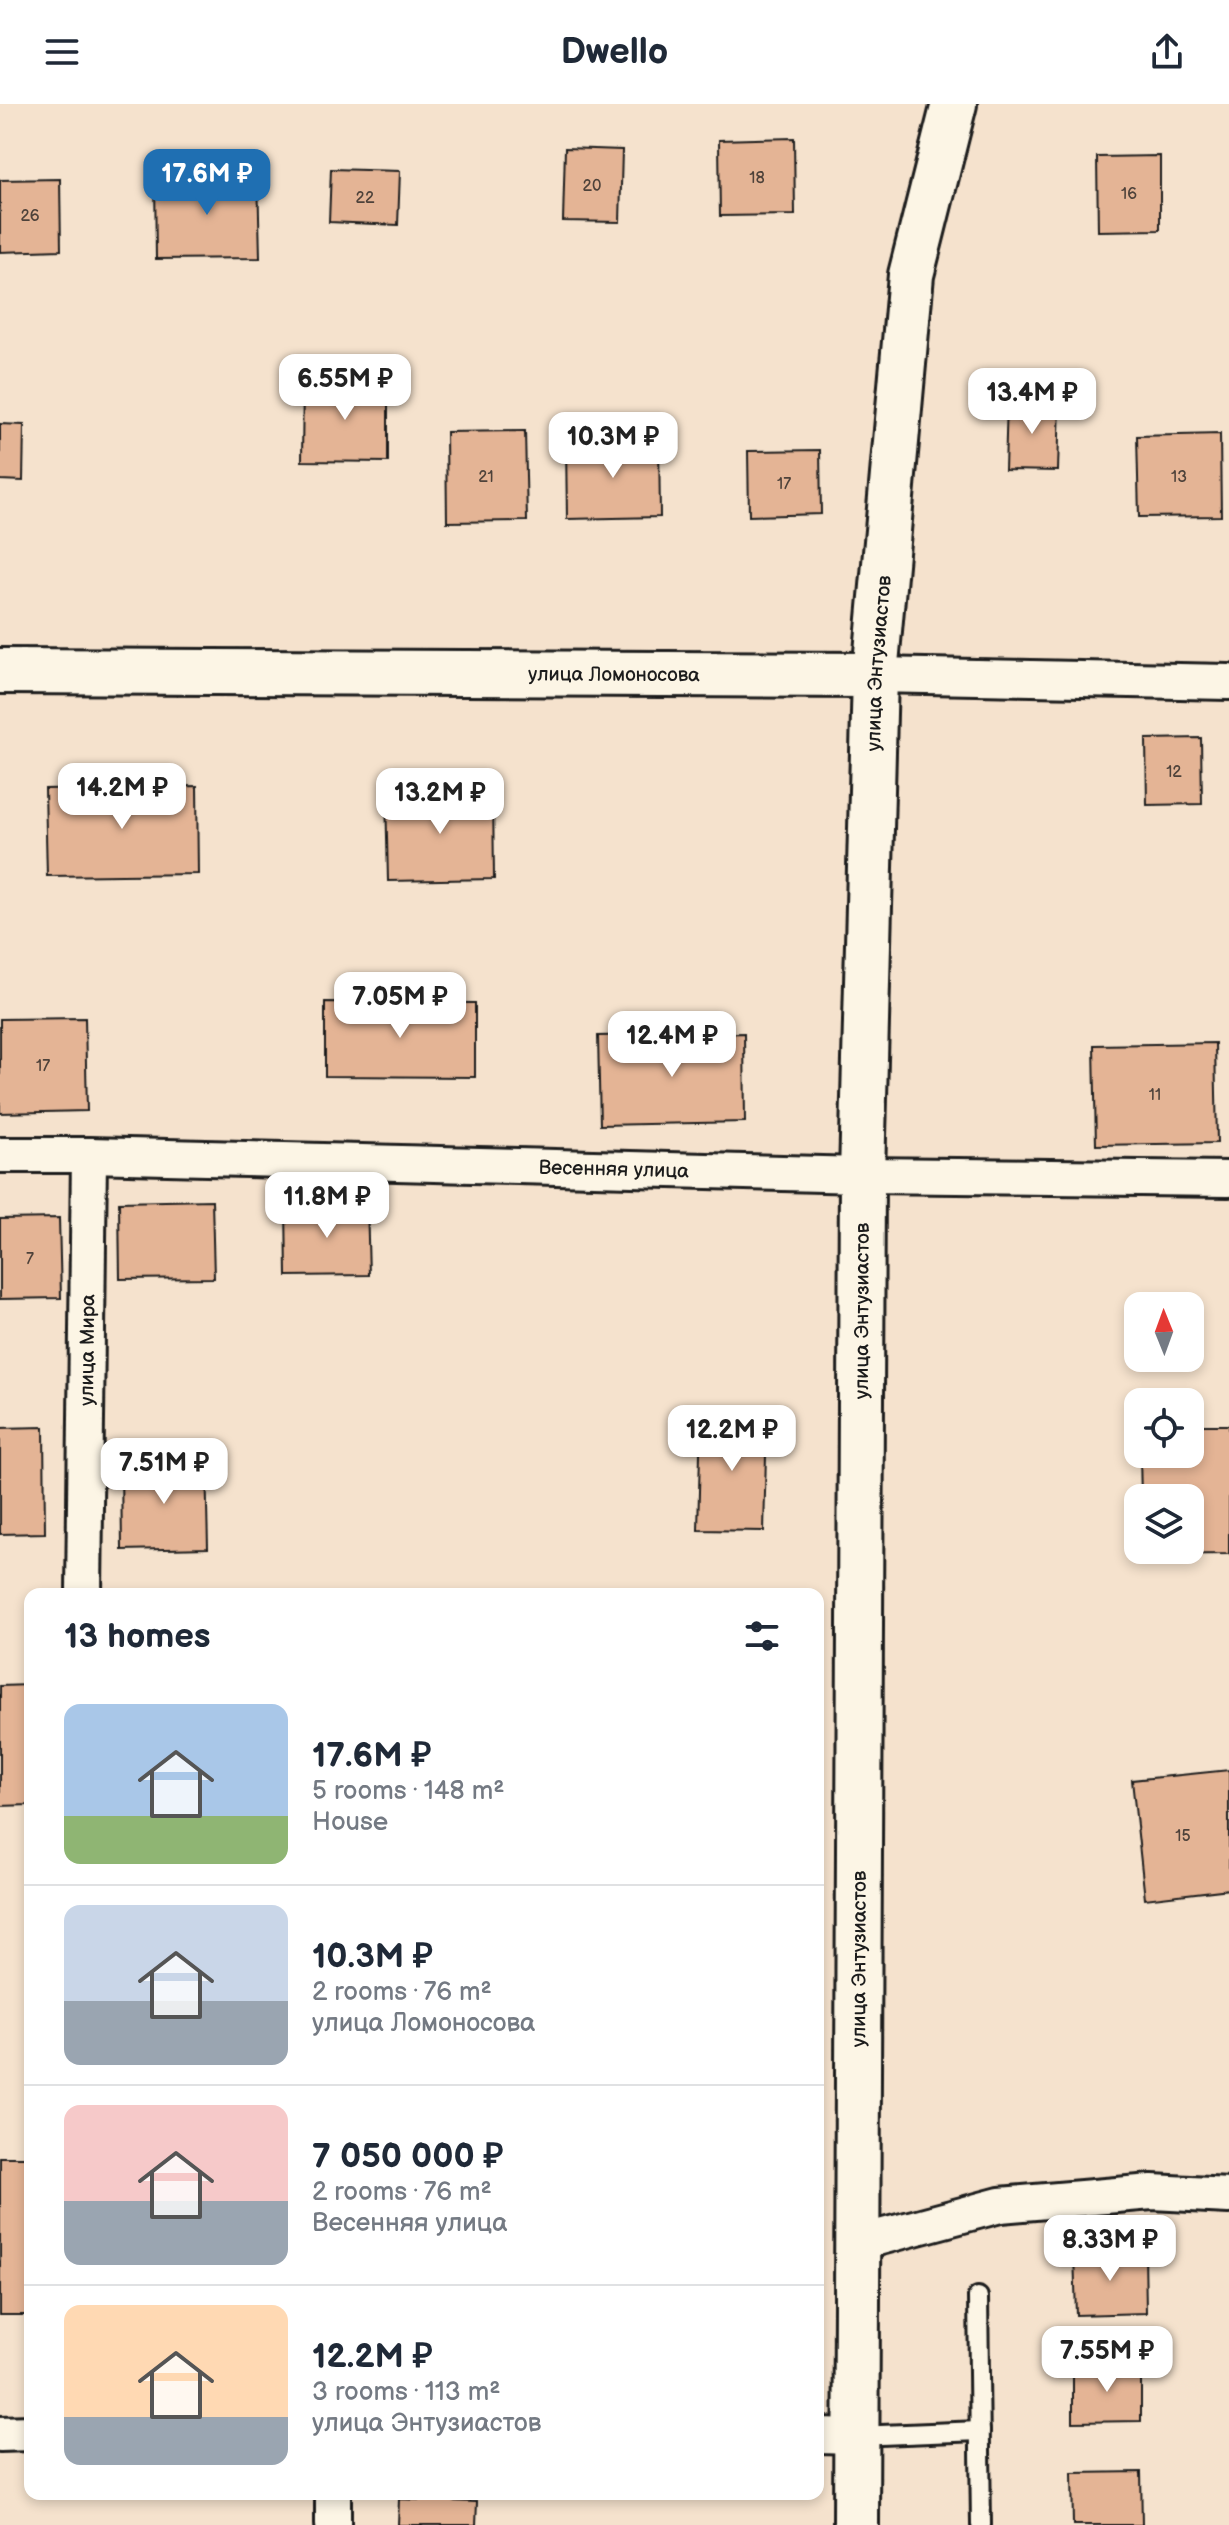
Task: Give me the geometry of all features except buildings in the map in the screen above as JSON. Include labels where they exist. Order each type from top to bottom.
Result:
[{"type":"street","name":"улица Энтузиастов","points":[[856,2525],[837,2436],[858,2243],[862,1175],[875,675],[911,275],[954,104]]},
{"type":"street","name":"улица Ломоносова","points":[[0,671],[875,675],[1229,682]]},
{"type":"street","name":"Весенняя улица","points":[[0,1155],[862,1175],[1229,1179]]},
{"type":"street","name":"улица Мира","points":[[84,1588],[89,1155]]},
{"type":"street","points":[[858,2243],[1000,2205],[1152,2192],[1229,2196]]},
{"type":"street","points":[[0,2434],[24,2433]]},
{"type":"street","points":[[333,2500],[333,2525]]},
{"type":"lane","points":[[978,2297],[981,2525]]},
{"type":"lane","points":[[837,2436],[980,2431]]}]
